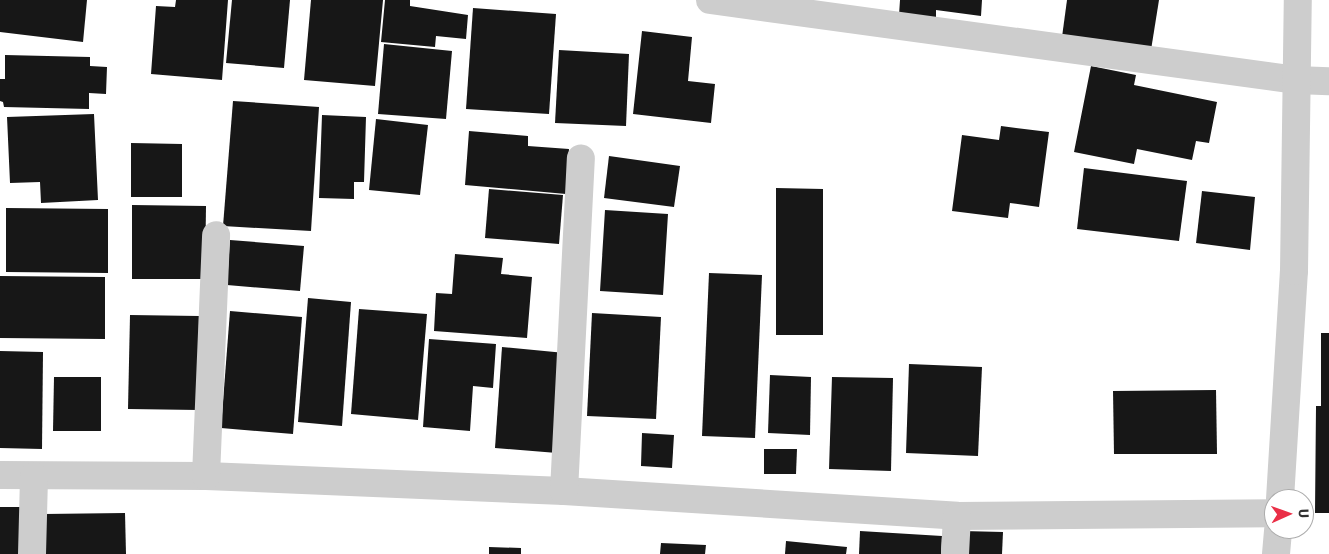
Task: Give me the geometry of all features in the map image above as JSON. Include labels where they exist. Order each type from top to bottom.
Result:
[{"type":"street","points":[[710,0],[1296,80],[1329,81]]},
{"type":"street","points":[[1281,489],[1294,271],[1298,0]]},
{"type":"street","points":[[564,491],[581,158]]},
{"type":"street","points":[[206,476],[216,235]]},
{"type":"street","points":[[0,475],[206,476],[564,491],[957,516],[1264,513]]},
{"type":"street","points":[[32,554],[34,476]]},
{"type":"street","points":[[955,554],[957,516]]},
{"type":"street","points":[[1276,554],[1277,539]]},
{"type":"building","points":[[0,0],[87,0],[83,42],[0,32]]},
{"type":"building","points":[[176,0],[228,0],[222,80],[151,74],[156,6],[175,7]]},
{"type":"building","points":[[232,0],[290,0],[284,68],[226,63]]},
{"type":"building","points":[[311,0],[383,0],[375,86],[304,80]]},
{"type":"building","points":[[385,0],[410,0],[410,6],[468,15],[466,39],[436,36],[435,47],[381,42]]},
{"type":"building","points":[[900,0],[982,0],[981,16],[936,10],[936,19],[899,15]]},
{"type":"building","points":[[1067,0],[1159,0],[1151,50],[1062,37]]},
{"type":"building","points":[[473,8],[556,14],[549,114],[466,109]]},
{"type":"building","points":[[642,31],[692,37],[688,81],[715,84],[711,123],[633,114]]},
{"type":"building","points":[[384,44],[452,51],[446,119],[378,114]]},
{"type":"building","points":[[559,50],[629,54],[626,126],[555,123]]},
{"type":"building","points":[[5,55],[90,57],[90,66],[107,67],[106,94],[89,93],[89,109],[4,107],[3,102],[0,101],[0,79],[5,79]]},
{"type":"building","points":[[1091,66],[1136,75],[1134,85],[1217,102],[1209,143],[1196,141],[1192,160],[1137,149],[1134,164],[1074,152]]},
{"type":"building","points":[[233,101],[319,107],[311,231],[223,226]]},
{"type":"building","points":[[94,114],[98,200],[41,203],[40,182],[10,183],[7,117]]},
{"type":"building","points":[[322,115],[366,117],[364,182],[354,182],[354,199],[319,198]]},
{"type":"building","points":[[376,119],[428,125],[420,195],[369,190]]},
{"type":"building","points":[[1001,126],[1049,132],[1039,207],[1010,203],[1008,218],[952,211],[962,135],[999,140]]},
{"type":"building","points":[[469,131],[528,136],[528,146],[569,149],[566,194],[465,185]]},
{"type":"building","points":[[131,143],[182,144],[182,197],[131,197]]},
{"type":"building","points":[[609,156],[680,166],[674,207],[604,198]]},
{"type":"building","points":[[1084,168],[1187,181],[1179,241],[1077,229]]},
{"type":"building","points":[[776,188],[823,189],[823,335],[776,335]]},
{"type":"building","points":[[489,189],[563,195],[559,244],[485,238]]},
{"type":"building","points":[[1202,191],[1255,197],[1250,250],[1196,243]]},
{"type":"building","points":[[132,205],[206,206],[205,279],[132,279]]},
{"type":"building","points":[[6,208],[108,209],[108,273],[6,272]]},
{"type":"building","points":[[605,210],[668,214],[663,295],[600,291]]},
{"type":"building","points":[[230,240],[304,246],[300,291],[227,285]]},
{"type":"building","points":[[455,254],[503,258],[501,274],[532,277],[527,338],[434,331],[436,293],[452,294]]},
{"type":"building","points":[[709,273],[762,275],[755,438],[702,436]]},
{"type":"building","points":[[0,276],[105,277],[105,339],[0,338]]},
{"type":"building","points":[[308,298],[351,302],[342,426],[298,422]]},
{"type":"building","points":[[359,309],[427,314],[418,420],[351,414]]},
{"type":"building","points":[[230,311],[302,317],[293,434],[221,428]]},
{"type":"building","points":[[592,313],[661,317],[656,419],[587,416]]},
{"type":"building","points":[[130,315],[199,316],[198,410],[128,409]]},
{"type":"building","points":[[1321,333],[1329,333],[1329,513],[1315,513],[1316,406],[1321,406]]},
{"type":"building","points":[[429,339],[496,344],[493,388],[473,386],[470,431],[423,427]]},
{"type":"building","points":[[502,347],[565,353],[557,453],[495,448]]},
{"type":"building","points":[[0,351],[43,352],[42,449],[0,448]]},
{"type":"building","points":[[909,364],[982,367],[978,456],[906,453]]},
{"type":"building","points":[[770,375],[811,377],[810,435],[768,433]]},
{"type":"building","points":[[54,377],[101,377],[101,431],[53,431]]},
{"type":"building","points":[[832,377],[893,378],[891,471],[829,469]]},
{"type":"building","points":[[1216,390],[1217,454],[1114,454],[1113,391]]},
{"type":"building","points":[[642,433],[674,435],[672,468],[641,466]]},
{"type":"building","points":[[764,449],[797,449],[796,474],[764,474]]},
{"type":"building","points":[[0,507],[22,507],[22,554],[0,554]]},
{"type":"building","points":[[125,513],[126,554],[44,554],[44,514]]},
{"type":"building","points":[[860,531],[942,536],[941,554],[859,554]]},
{"type":"building","points":[[962,531],[1003,532],[1002,554],[961,554]]},
{"type":"building","points":[[786,541],[847,547],[846,554],[785,554]]},
{"type":"building","points":[[661,543],[706,545],[705,554],[660,554]]},
{"type":"building","points":[[489,547],[521,548],[521,554],[489,554]]}]
